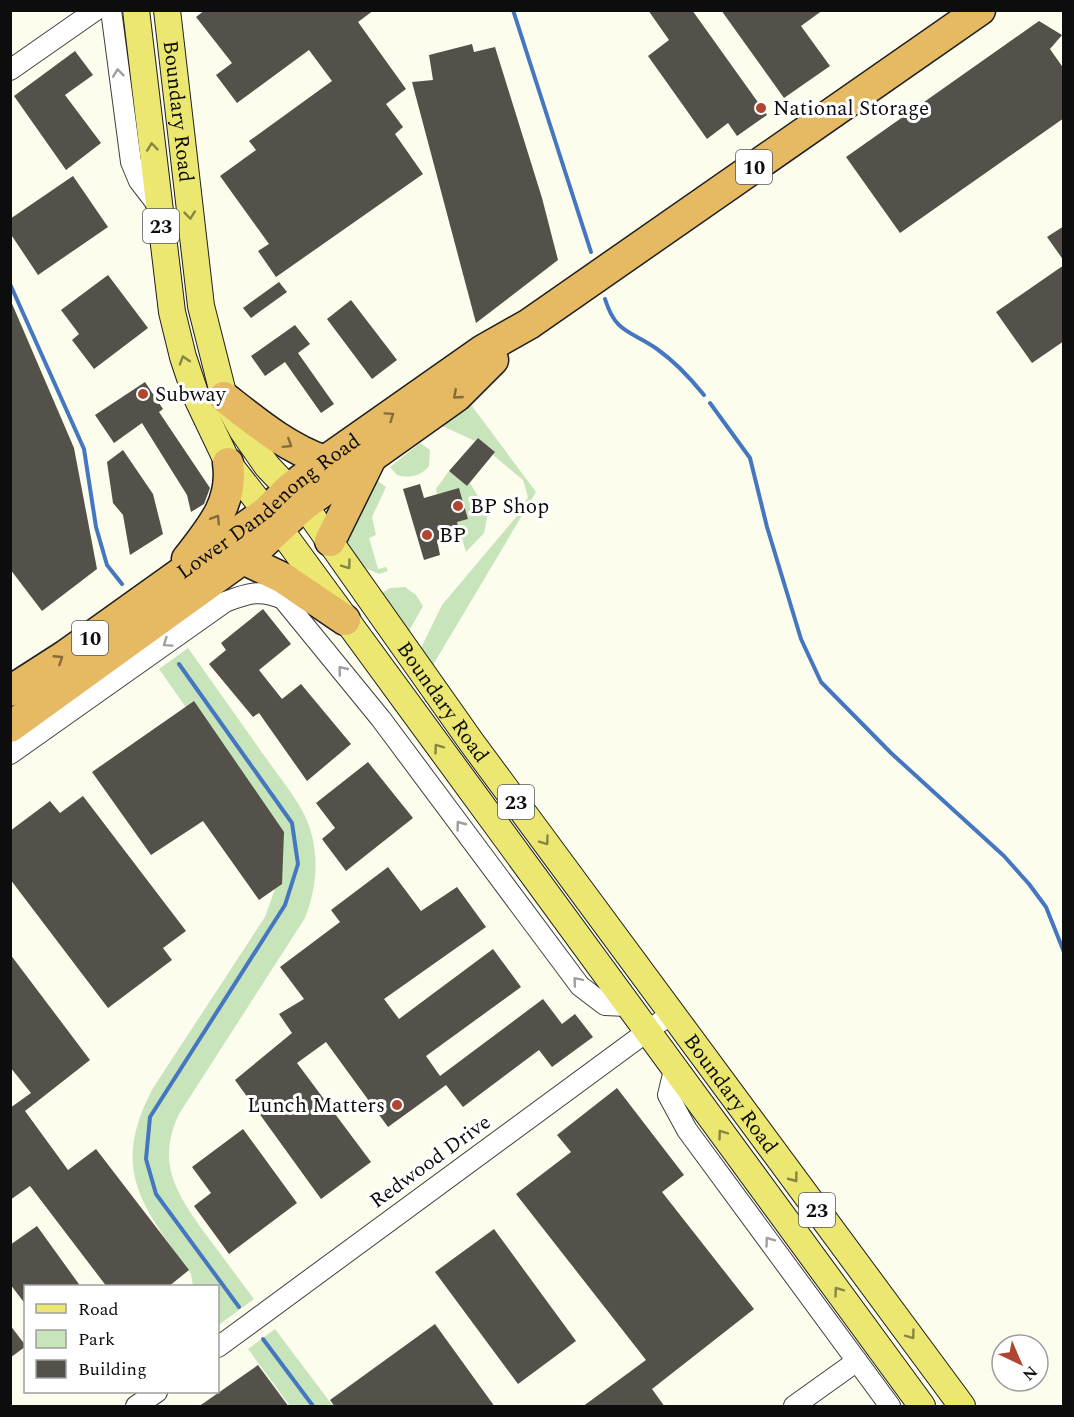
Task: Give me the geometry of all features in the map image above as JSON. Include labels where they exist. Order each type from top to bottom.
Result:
[{"type":"highway","name":"Lower Dandenong Road","points":[[10,727],[243,559],[272,520],[296,497],[325,461],[483,350],[529,324],[980,10]]},
{"type":"highway","name":"Lower Dandenong Road","points":[[296,497],[371,457],[457,396],[529,324]]},
{"type":"highway","points":[[224,397],[268,431],[299,450],[325,461]]},
{"type":"highway","points":[[330,541],[371,457]]},
{"type":"highway","points":[[169,583],[216,521],[226,502],[230,489],[228,463]]},
{"type":"highway","name":"Lower Dandenong Road","points":[[10,691],[169,583],[272,520]]},
{"type":"highway","points":[[243,559],[283,578],[345,620]]},
{"type":"main road","name":"Boundary Road","points":[[136,10],[172,312],[196,396],[228,463],[922,1407]]},
{"type":"main road","name":"Boundary Road","points":[[167,10],[197,284],[224,397],[242,430],[267,466],[296,497],[330,541],[472,743],[962,1407]]},
{"type":"street","points":[[10,70],[96,10]]},
{"type":"street","name":"Boundary Road","points":[[111,10],[131,162],[139,181],[159,207]]},
{"type":"street","name":"Lower Dandenong Road","points":[[189,627],[201,589]]},
{"type":"street","points":[[10,754],[225,602],[252,592],[268,592],[283,599],[381,719],[580,986],[605,1005],[627,1006]]},
{"type":"street","name":"Boundary Road","points":[[381,671],[381,719]]},
{"type":"street","name":"Redwood Drive","points":[[219,1346],[671,1014]]},
{"type":"street","points":[[674,1070],[669,1095],[687,1130],[890,1407]]},
{"type":"street","points":[[795,1407],[857,1361]]},
{"type":"street","points":[[136,1407],[156,1393]]},
{"type":"green space","points":[[466,398],[536,492],[433,665],[421,648],[442,605],[516,517],[528,497],[523,480],[493,455],[495,452],[478,438],[475,441],[438,424]]},
{"type":"green space","points":[[420,443],[430,450],[429,466],[414,476],[397,475],[390,467]]},
{"type":"green space","points":[[449,471],[467,486],[470,483],[488,513],[484,533],[466,552],[457,522],[468,519],[460,490],[437,494],[436,489]]},
{"type":"green space","points":[[378,481],[386,487],[372,517],[376,535],[369,538],[378,569],[386,567],[388,571],[379,574],[363,567],[345,540],[372,482]]},
{"type":"green space","points":[[405,587],[416,595],[423,606],[409,631],[382,593],[390,588]]},
{"type":"green space","points":[[188,648],[299,806],[311,832],[315,854],[314,886],[305,918],[179,1114],[172,1132],[169,1149],[170,1164],[179,1193],[207,1236],[254,1299],[220,1324],[219,1285],[193,1285],[191,1274],[146,1208],[133,1166],[134,1143],[140,1117],[153,1088],[265,917],[280,875],[260,813],[159,669]]},
{"type":"green space","points":[[275,1329],[333,1406],[290,1406],[248,1349]]},
{"type":"building","points":[[205,10],[374,10],[358,22],[406,89],[386,104],[403,127],[395,134],[423,174],[276,277],[258,251],[269,244],[220,176],[256,150],[249,141],[332,81],[309,50],[237,103],[216,75],[232,63],[196,17]]},
{"type":"building","points":[[648,10],[692,10],[767,115],[737,136],[728,123],[707,139],[648,56],[669,40]]},
{"type":"building","points":[[721,10],[823,10],[801,26],[830,66],[784,98]]},
{"type":"building","points":[[1039,21],[1062,35],[1050,49],[1064,69],[1064,118],[900,233],[846,157]]},
{"type":"building","points":[[472,44],[474,52],[495,47],[542,198],[558,260],[476,323],[412,82],[433,80],[429,55]]},
{"type":"building","points":[[75,51],[93,75],[65,95],[101,143],[66,170],[14,96]]},
{"type":"building","points":[[73,176],[108,227],[38,275],[10,233],[10,219]]},
{"type":"building","points":[[1064,226],[1064,261],[1047,237]]},
{"type":"building","points":[[1064,265],[1064,341],[1032,363],[996,312]]},
{"type":"building","points":[[108,275],[148,328],[94,369],[72,340],[79,334],[61,310]]},
{"type":"building","points":[[279,282],[287,292],[251,318],[243,308]]},
{"type":"building","points":[[10,299],[74,448],[97,569],[42,611],[10,569]]},
{"type":"building","points":[[351,300],[397,360],[372,379],[327,319]]},
{"type":"building","points":[[295,325],[310,344],[298,353],[334,404],[321,413],[285,362],[265,376],[251,356]]},
{"type":"building","points":[[145,382],[163,409],[159,412],[210,488],[204,504],[191,512],[187,495],[142,423],[114,443],[95,415]]},
{"type":"building","points":[[478,438],[495,452],[467,486],[449,471]]},
{"type":"building","points":[[123,450],[153,494],[163,534],[130,555],[123,515],[113,503],[107,462]]},
{"type":"building","points":[[420,484],[424,498],[459,488],[468,519],[457,522],[460,533],[437,540],[440,555],[424,560],[403,489]]},
{"type":"building","points":[[263,609],[291,644],[259,670],[282,699],[301,684],[351,744],[307,781],[259,713],[253,717],[209,664],[226,650],[221,643]]},
{"type":"building","points":[[194,701],[284,832],[282,884],[259,900],[203,821],[151,855],[92,772]]},
{"type":"building","points":[[368,762],[413,818],[346,871],[322,839],[335,828],[316,803]]},
{"type":"building","points":[[83,796],[186,931],[163,948],[172,960],[108,1008],[10,879],[10,831],[50,801],[60,813]]},
{"type":"building","points":[[388,867],[421,911],[457,887],[486,927],[384,999],[399,1019],[493,949],[521,987],[426,1056],[440,1076],[543,999],[562,1024],[575,1014],[593,1037],[552,1067],[539,1050],[463,1107],[446,1085],[388,1127],[326,1042],[297,1063],[371,1162],[321,1199],[235,1080],[292,1033],[279,1014],[304,999],[280,967],[340,922],[331,910]]},
{"type":"building","points":[[10,954],[90,1060],[25,1111],[68,1170],[96,1149],[189,1270],[170,1285],[105,1285],[30,1186],[10,1200],[10,1108],[31,1093],[10,1067]]},
{"type":"building","points":[[617,1088],[684,1175],[662,1192],[754,1309],[652,1389],[665,1407],[582,1407],[646,1360],[516,1194],[571,1152],[557,1135]]},
{"type":"building","points":[[243,1129],[297,1203],[229,1254],[194,1206],[211,1193],[192,1167]]},
{"type":"building","points":[[37,1226],[80,1285],[24,1285],[24,1302],[10,1284],[10,1245]]},
{"type":"building","points":[[494,1229],[576,1341],[518,1384],[435,1272]]},
{"type":"building","points":[[435,1324],[495,1407],[335,1407],[330,1400]]},
{"type":"building","points":[[10,1325],[24,1343],[24,1348],[10,1358]]},
{"type":"building","points":[[258,1365],[289,1407],[198,1407]]},
{"type":"waterway","points":[[513,10],[591,252]]},
{"type":"waterway","points":[[10,284],[84,449],[96,527],[107,565],[122,584]]},
{"type":"waterway","points":[[605,299],[619,325],[663,354],[682,370],[704,395]]},
{"type":"waterway","points":[[710,403],[750,458],[767,527],[801,639],[821,682],[891,753],[1004,856],[1046,907],[1064,952]]},
{"type":"waterway","points":[[179,664],[292,823],[298,864],[285,905],[150,1117],[146,1159],[156,1194],[239,1307]]},
{"type":"waterway","points":[[263,1339],[313,1406]]},
{"type":"place","name":"National Storage","points":[[761,108]]},
{"type":"place","name":"Subway","points":[[143,394]]},
{"type":"place","name":"BP Shop","points":[[458,506]]},
{"type":"place","name":"BP","points":[[427,535]]},
{"type":"place","name":"Lunch Matters","points":[[397,1105]]}]
